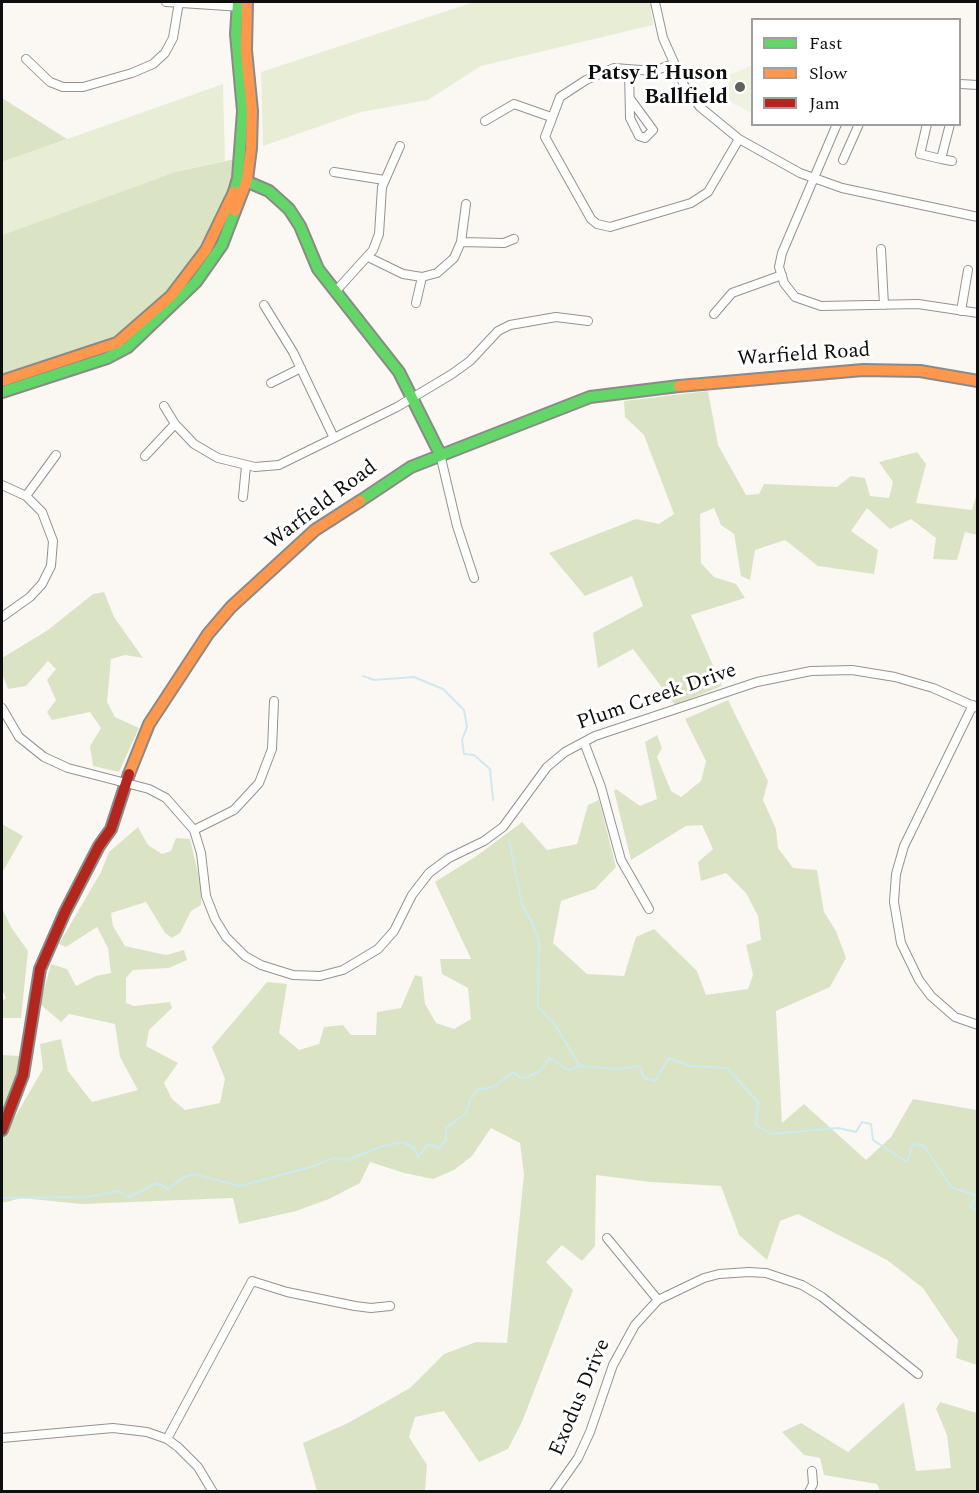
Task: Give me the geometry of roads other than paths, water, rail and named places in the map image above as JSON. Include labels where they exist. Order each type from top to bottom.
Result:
[{"type":"street","points":[[2,392],[106,358],[129,347],[196,282],[222,245],[242,179],[253,128],[243,4],[165,2]]},
{"type":"street","points":[[26,59],[50,82],[63,87],[82,87],[132,73],[153,64],[165,53],[173,38],[179,2]]},
{"type":"street","points":[[655,2],[663,38],[673,64],[700,106],[739,139],[812,178],[842,188],[978,217]]},
{"type":"street","points":[[673,64],[654,71],[614,68],[570,89],[560,97],[545,137],[591,219],[597,224],[610,227],[700,199],[708,192],[739,139]]},
{"type":"street","points":[[629,70],[628,85],[631,100]]},
{"type":"street","points":[[961,85],[978,85]]},
{"type":"street","points":[[485,121],[514,104],[551,117]]},
{"type":"street","points":[[836,126],[782,253],[779,267],[784,284],[795,297],[804,302],[822,306],[918,304],[978,313]]},
{"type":"street","points":[[843,160],[859,126]]},
{"type":"street","points":[[927,126],[920,154],[952,161]]},
{"type":"street","points":[[941,159],[949,126]]},
{"type":"street","points":[[335,292],[368,257],[379,234],[384,180],[400,146]]},
{"type":"street","points":[[334,172],[384,180]]},
{"type":"street","points":[[242,179],[269,191],[289,209],[300,226],[318,269],[385,351],[440,454],[457,526],[474,578]]},
{"type":"street","points":[[2,381],[100,351],[134,331],[171,296],[194,268],[216,234],[242,179]]},
{"type":"street","points":[[368,257],[403,274],[422,277],[447,266],[454,258],[461,242],[466,204]]},
{"type":"street","points":[[461,242],[504,243],[514,239]]},
{"type":"street","points":[[881,249],[884,305]]},
{"type":"street","points":[[960,311],[968,270]]},
{"type":"street","points":[[714,314],[732,293],[782,275]]},
{"type":"street","points":[[416,303],[422,277]]},
{"type":"street","points":[[264,305],[301,368],[334,438]]},
{"type":"street","points":[[165,406],[176,424],[202,450],[225,461],[246,466],[279,465],[412,398],[452,375],[470,361],[498,331],[510,325],[556,317],[588,321]]},
{"type":"street","points":[[271,383],[301,368]]},
{"type":"street","name":"Warfield Road","points":[[2,1130],[23,1075],[34,990],[44,958],[99,846],[111,829],[136,750],[149,724],[208,634],[231,607],[315,530],[391,477],[440,454],[510,429],[575,401],[606,394],[726,380],[863,370],[920,371],[978,381]]},
{"type":"street","points":[[145,456],[176,424]]},
{"type":"street","points":[[26,496],[56,455]]},
{"type":"street","points":[[243,497],[246,466]]},
{"type":"street","points":[[2,485],[26,496],[47,520],[53,541],[53,556],[42,584],[30,597],[2,617]]},
{"type":"street","name":"Plum Creek Drive","points":[[2,709],[19,736],[44,758],[68,768],[149,789],[166,798],[194,830],[201,853],[206,896],[215,920],[226,937],[245,956],[261,966],[293,975],[320,976],[343,970],[378,949],[394,931],[412,895],[429,873],[449,858],[484,841],[503,827],[547,767],[565,752],[584,742],[757,682],[811,671],[852,670],[895,676],[933,688],[975,707]]},
{"type":"street","points":[[194,830],[234,810],[259,783],[272,749],[274,701]]},
{"type":"street","points":[[975,707],[904,846],[896,874],[894,902],[901,943],[919,980],[955,1017],[978,1025]]},
{"type":"street","points":[[584,742],[602,787],[621,860],[649,909]]},
{"type":"street","points":[[608,1238],[658,1300]]},
{"type":"street","name":"Exodus Drive","points":[[554,1491],[578,1458],[590,1432],[620,1348],[635,1325],[658,1300],[694,1282],[719,1274],[749,1272],[786,1279],[822,1297],[918,1374]]},
{"type":"street","points":[[167,1439],[252,1281],[287,1292],[355,1306],[390,1306]]},
{"type":"street","points":[[2,1438],[127,1428],[167,1439],[191,1458],[213,1491]]},
{"type":"street","points":[[809,1491],[813,1484],[812,1471]]},
{"type":"waterway","points":[[363,676],[374,680],[414,677],[443,689],[464,710],[467,727],[462,740],[464,754],[474,755],[490,769],[493,800]]},
{"type":"waterway","points":[[509,840],[522,905],[533,924],[539,942],[538,1007],[555,1025],[580,1066]]},
{"type":"waterway","points":[[2,1198],[87,1197],[119,1191],[129,1197],[157,1183],[168,1189],[184,1177],[194,1174],[240,1186],[314,1166],[333,1158],[347,1160],[383,1146],[403,1142],[414,1148],[418,1157],[428,1144],[439,1148],[446,1140],[446,1128],[466,1113],[470,1100],[477,1090],[493,1087],[514,1072],[520,1078],[528,1077],[540,1071],[550,1058],[568,1070],[580,1066],[617,1069],[640,1066],[644,1078],[655,1081],[669,1058],[690,1066],[727,1068],[758,1102],[756,1125],[771,1134],[838,1128],[856,1132],[862,1122],[871,1124],[873,1140],[907,1162],[913,1144],[924,1146],[951,1187],[977,1196],[970,1207],[978,1211]]},
{"type":"place","name":"Patsy E Huson Ballfield","points":[[740,87]]}]
